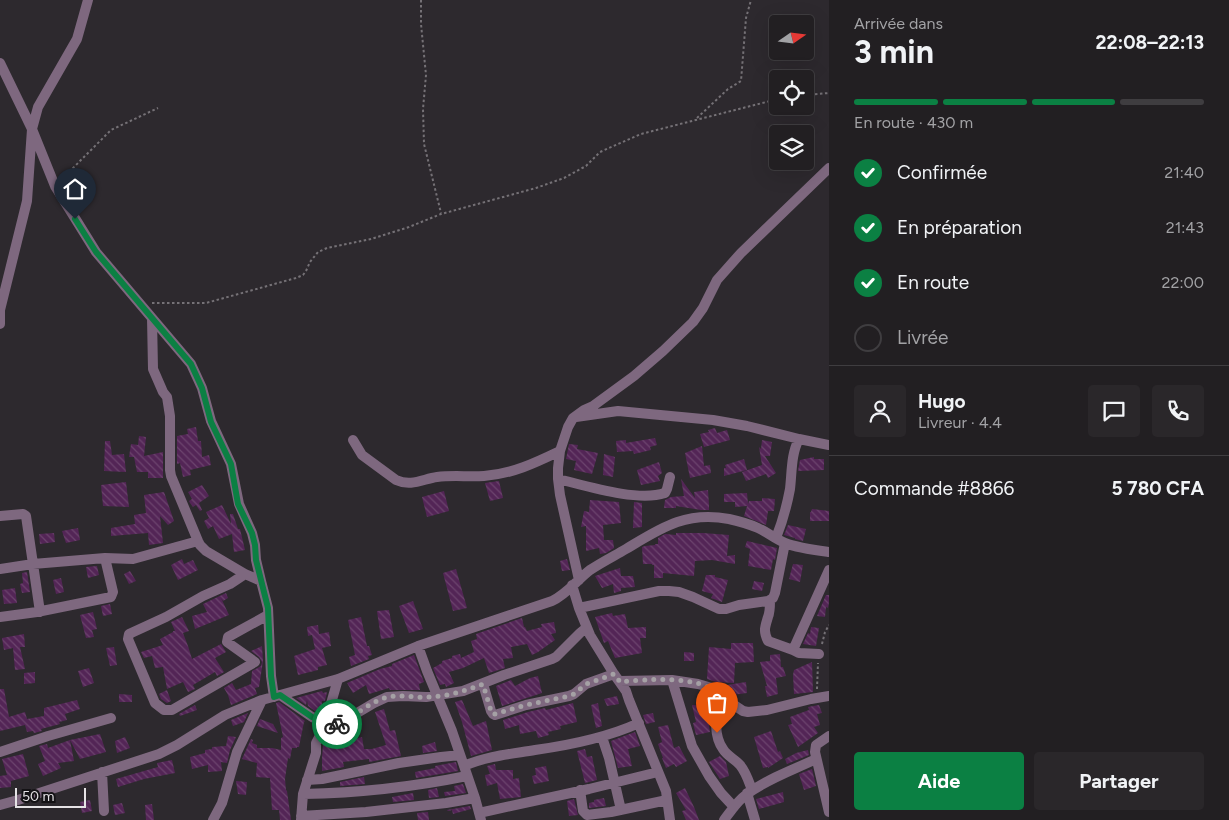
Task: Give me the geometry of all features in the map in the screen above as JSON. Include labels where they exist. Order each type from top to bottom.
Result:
[{"type":"street","points":[[0,324],[0,310],[27,201],[32,129],[38,107],[77,39],[88,0]]},
{"type":"street","points":[[0,63],[32,129],[55,186],[96,252],[191,364],[202,388],[211,422],[231,464],[238,504],[252,533],[255,545],[256,560],[268,608],[271,676],[277,696],[325,725],[342,722],[387,697],[426,698],[464,691],[556,657],[586,628]]},
{"type":"street","points":[[670,820],[666,791],[626,691],[586,628],[579,608],[558,479],[560,451],[568,427],[574,418],[634,376],[663,351],[692,322],[703,308],[717,280],[741,253],[829,168]]},
{"type":"street","points":[[152,318],[153,369],[167,397],[170,416],[171,476],[200,545],[206,551],[245,574],[261,581]]},
{"type":"street","points":[[574,418],[618,411],[713,420],[829,445]]},
{"type":"street","points":[[799,439],[796,443],[788,497],[780,528],[781,540],[775,593],[770,601],[764,627],[766,638],[771,642],[799,653],[819,654]]},
{"type":"street","points":[[353,440],[362,455],[402,483],[420,482],[436,477],[485,476],[509,472],[530,466],[560,451]]},
{"type":"street","points":[[558,479],[634,495],[665,493],[670,478]]},
{"type":"street","points":[[0,516],[23,514],[26,516],[40,612]]},
{"type":"street","points":[[0,805],[159,754],[225,715],[262,700],[338,678],[418,646],[552,601],[564,594],[599,564],[656,531],[684,520],[729,519],[757,528],[781,540],[808,549],[829,552]]},
{"type":"street","points":[[0,569],[33,564],[105,558],[134,559],[198,541]]},
{"type":"street","points":[[0,617],[40,612],[111,598],[113,592],[105,558]]},
{"type":"street","points":[[793,650],[829,570]]},
{"type":"street","points":[[245,574],[230,584],[129,634],[128,640],[155,703],[164,710],[172,710],[255,662]]},
{"type":"street","points":[[579,608],[659,591],[679,592],[722,609],[770,601]]},
{"type":"street","points":[[268,615],[228,637],[227,642],[244,656],[255,662],[270,662]]},
{"type":"street","points":[[418,646],[466,771],[475,798],[478,818],[580,790],[658,772]]},
{"type":"street","points":[[338,678],[325,725],[316,744],[316,753],[303,794],[301,818],[446,803],[475,798]]},
{"type":"street","points":[[483,684],[492,714],[569,696],[586,684],[617,678],[672,680],[709,687],[716,690],[743,711],[748,712],[767,710],[829,696]]},
{"type":"street","points":[[672,680],[692,746],[709,776],[734,807]]},
{"type":"street","points":[[720,695],[716,719],[718,740],[726,754],[742,766],[750,792],[755,820]]},
{"type":"street","points":[[213,820],[222,803],[237,752],[262,700]]},
{"type":"street","points":[[0,752],[111,718]]},
{"type":"street","points":[[303,794],[413,786],[466,771],[493,756],[602,737],[639,723]]},
{"type":"street","points":[[829,736],[816,745],[815,750],[816,759],[827,791],[829,812]]},
{"type":"street","points":[[602,737],[609,758],[620,810]]},
{"type":"street","points":[[307,780],[322,779],[422,759],[460,755]]},
{"type":"street","points":[[724,820],[734,807],[750,792],[770,780],[816,759]]},
{"type":"street","points":[[102,772],[104,811]]},
{"type":"street","points":[[580,790],[583,811],[589,815],[667,800]]},
{"type":"path","points":[[421,0],[421,24],[426,75],[423,109],[424,144],[441,214]]},
{"type":"path","points":[[695,120],[728,89],[741,81],[746,18],[751,0]]},
{"type":"path","points":[[814,94],[829,93]]},
{"type":"path","points":[[138,303],[206,303],[296,278],[303,275],[318,252],[327,248],[371,239],[441,214],[536,188],[564,178],[586,166],[600,152],[642,134],[769,101]]},
{"type":"path","points":[[55,186],[111,130],[158,108]]},
{"type":"building","points":[[196,427],[198,441],[201,441],[202,457],[209,455],[211,465],[190,470],[191,475],[183,477],[180,463],[177,464],[177,436],[188,434],[187,429]]},
{"type":"building","points":[[715,428],[717,433],[727,430],[730,440],[704,447],[700,434]]},
{"type":"building","points":[[139,436],[146,437],[144,456],[163,452],[163,478],[148,478],[148,472],[137,472],[134,457],[129,457],[131,444],[138,445]]},
{"type":"building","points":[[655,438],[657,445],[650,447],[651,450],[634,454],[633,451],[617,452],[616,441],[626,440],[626,443]]},
{"type":"building","points":[[762,440],[772,442],[770,456],[765,456],[776,473],[768,478],[766,474],[746,481],[742,472],[762,465],[759,447],[761,449]]},
{"type":"building","points":[[105,441],[110,441],[112,455],[124,454],[126,472],[104,471]]},
{"type":"building","points":[[569,444],[578,445],[577,449],[598,453],[592,474],[574,470],[576,461],[566,459]]},
{"type":"building","points":[[702,446],[704,466],[710,465],[711,473],[690,478],[685,453]]},
{"type":"building","points":[[604,454],[615,457],[613,477],[603,475]]},
{"type":"building","points":[[814,457],[814,459],[824,459],[824,470],[798,471],[800,460]]},
{"type":"building","points":[[744,459],[747,470],[724,476],[725,465]]},
{"type":"building","points":[[659,462],[662,473],[658,476],[660,481],[641,485],[637,470]]},
{"type":"building","points":[[681,479],[695,498],[694,492],[708,490],[709,510],[676,506],[676,508],[664,508],[665,500],[671,497],[684,496]]},
{"type":"building","points":[[499,481],[503,498],[490,501],[485,483]]},
{"type":"building","points":[[126,482],[129,507],[103,506],[101,485]]},
{"type":"building","points":[[202,485],[209,496],[199,503],[202,510],[200,511],[196,505],[193,507],[190,503],[189,501],[192,499],[188,492]]},
{"type":"building","points":[[444,491],[449,511],[427,517],[422,497]]},
{"type":"building","points":[[164,492],[174,521],[168,525],[160,516],[163,543],[149,545],[148,533],[111,536],[111,528],[135,524],[134,515],[146,513],[144,495]]},
{"type":"building","points":[[747,493],[748,504],[749,501],[762,501],[762,498],[775,499],[774,511],[768,511],[766,525],[744,516],[747,506],[735,507],[735,502],[724,502],[724,494]]},
{"type":"building","points":[[590,500],[619,502],[621,523],[603,525],[604,540],[613,540],[614,548],[606,553],[600,554],[599,548],[586,551],[586,526],[581,527],[584,511],[589,512]]},
{"type":"building","points":[[634,502],[642,503],[642,527],[633,528]]},
{"type":"building","points":[[222,505],[231,524],[230,514],[233,514],[238,529],[240,529],[245,550],[234,552],[232,534],[219,539],[213,526],[208,529],[204,521],[209,518],[206,512]]},
{"type":"building","points":[[812,509],[829,511],[829,521],[810,521]]},
{"type":"building","points":[[788,525],[806,529],[803,541],[784,535]]},
{"type":"building","points":[[78,528],[80,540],[66,543],[62,531]]},
{"type":"building","points":[[54,533],[55,542],[40,544],[39,534]]},
{"type":"building","points":[[676,533],[729,535],[727,556],[735,555],[735,564],[712,560],[695,561],[694,576],[663,573],[663,578],[654,578],[654,565],[643,564],[642,547],[658,544],[658,538],[665,534],[676,535]]},
{"type":"building","points":[[747,541],[777,548],[771,570],[748,566],[750,549],[745,547]]},
{"type":"building","points":[[182,559],[184,564],[193,560],[198,570],[178,580],[171,565]]},
{"type":"building","points":[[567,559],[570,570],[562,571],[560,561]]},
{"type":"building","points":[[793,564],[803,565],[800,582],[789,579]]},
{"type":"building","points":[[97,566],[99,575],[88,578],[86,567]]},
{"type":"building","points":[[620,568],[621,576],[633,576],[635,587],[621,588],[621,591],[614,593],[613,584],[602,588],[595,576]]},
{"type":"building","points":[[456,569],[467,608],[453,611],[443,573]]},
{"type":"building","points":[[130,571],[136,581],[129,584],[124,574]]},
{"type":"building","points":[[27,572],[30,592],[22,593],[20,584],[23,583],[22,573]]},
{"type":"building","points":[[706,575],[715,575],[715,577],[728,580],[722,602],[711,598],[713,594],[702,591]]},
{"type":"building","points":[[61,578],[64,592],[56,594],[53,580]]},
{"type":"building","points":[[754,581],[764,583],[762,591],[752,589]]},
{"type":"building","points":[[15,588],[17,603],[4,604],[2,590]]},
{"type":"building","points":[[226,593],[228,598],[223,601],[221,598],[229,615],[195,629],[192,616],[207,612],[203,604]]},
{"type":"building","points":[[826,595],[829,595],[829,602],[828,608],[826,607],[825,617],[817,616]]},
{"type":"building","points":[[413,601],[423,629],[409,633],[399,606]]},
{"type":"building","points":[[110,604],[112,614],[103,616],[101,606]]},
{"type":"building","points":[[389,610],[394,637],[381,639],[377,611]]},
{"type":"building","points":[[93,612],[97,629],[92,630],[94,637],[86,638],[80,615]]},
{"type":"building","points":[[612,613],[613,616],[625,614],[628,628],[646,627],[646,638],[640,638],[642,653],[615,658],[608,641],[604,643],[595,617]]},
{"type":"building","points":[[182,617],[189,631],[183,633],[192,659],[221,644],[226,652],[215,658],[224,672],[217,676],[215,672],[193,685],[195,689],[188,692],[183,682],[167,689],[163,667],[155,668],[152,656],[144,658],[141,652],[163,645],[160,639],[175,631],[171,622]]},
{"type":"building","points":[[361,617],[367,646],[369,646],[372,655],[368,656],[369,659],[351,666],[349,657],[355,655],[348,620]]},
{"type":"building","points":[[522,618],[527,631],[542,627],[541,624],[554,622],[556,633],[551,634],[555,640],[532,655],[527,644],[511,647],[513,658],[503,659],[505,668],[489,673],[484,658],[449,672],[454,683],[446,687],[445,684],[440,685],[433,668],[442,663],[442,661],[452,658],[452,656],[460,654],[461,658],[474,652],[471,641],[477,639],[476,634]]},
{"type":"building","points":[[318,625],[319,634],[329,632],[331,646],[322,648],[327,665],[318,667],[318,670],[298,675],[294,656],[315,649],[312,635],[308,636],[307,627]]},
{"type":"building","points":[[811,627],[819,628],[816,646],[803,644],[808,633],[810,634]]},
{"type":"building","points":[[24,634],[25,647],[20,647],[25,669],[15,670],[13,648],[4,650],[2,638]]},
{"type":"building","points":[[731,643],[753,643],[754,662],[735,663],[734,683],[716,682],[707,679],[709,647],[731,649]]},
{"type":"building","points":[[262,646],[263,661],[259,687],[255,688],[257,694],[231,705],[224,688],[232,683],[236,690],[251,684],[252,671],[261,666],[262,662],[251,651]]},
{"type":"building","points":[[114,647],[117,665],[110,666],[106,648]]},
{"type":"building","points":[[684,652],[694,653],[694,661],[684,661]]},
{"type":"building","points":[[780,654],[781,667],[783,667],[786,676],[776,678],[778,694],[767,697],[765,686],[767,686],[760,662],[770,661],[770,655]]},
{"type":"building","points":[[414,655],[424,682],[419,684],[420,690],[390,690],[389,688],[369,694],[366,685],[353,693],[347,683],[392,666],[392,664]]},
{"type":"building","points":[[812,662],[813,692],[794,694],[794,670]]},
{"type":"building","points":[[89,668],[94,683],[83,687],[78,671]]},
{"type":"building","points":[[35,672],[35,683],[24,684],[24,673]]},
{"type":"building","points":[[538,676],[542,693],[502,706],[496,686],[511,680],[515,686]]},
{"type":"building","points":[[746,682],[747,693],[732,695],[728,691],[727,685]]},
{"type":"building","points":[[0,689],[4,689],[9,717],[25,712],[27,719],[44,716],[44,708],[77,700],[80,709],[65,714],[67,720],[41,729],[42,731],[27,732],[25,725],[0,731]]},
{"type":"building","points":[[167,690],[171,701],[167,703],[161,699],[159,694]]},
{"type":"building","points":[[322,691],[323,693],[327,692],[325,701],[322,701],[322,710],[315,711],[308,706],[307,700],[306,705],[296,698]]},
{"type":"building","points":[[119,694],[132,695],[132,702],[119,702]]},
{"type":"building","points":[[617,696],[619,704],[607,706],[604,699]]},
{"type":"building","points":[[462,700],[473,726],[486,721],[492,750],[471,756],[455,702]]},
{"type":"building","points":[[279,702],[305,721],[299,747],[292,748],[290,759],[288,758],[285,779],[291,820],[280,820],[279,810],[272,810],[270,778],[256,777],[257,763],[242,759],[251,739],[253,740],[252,743],[257,745],[257,748],[281,750],[281,738],[283,737],[276,703]]},
{"type":"building","points":[[573,703],[577,722],[560,726],[561,729],[548,732],[549,735],[538,738],[536,731],[520,734],[519,725],[505,729],[503,720],[528,712],[545,708],[546,710]]},
{"type":"building","points":[[598,703],[602,726],[596,728],[591,705]]},
{"type":"building","points":[[195,705],[197,710],[180,716],[179,714]]},
{"type":"building","points":[[692,705],[707,706],[710,717],[708,719],[710,732],[696,735],[693,723],[696,722]]},
{"type":"building","points":[[819,705],[822,713],[817,714],[820,725],[814,727],[818,733],[798,747],[788,725],[792,724],[790,717],[809,710],[808,707]]},
{"type":"building","points":[[384,709],[390,731],[395,730],[401,756],[369,762],[369,759],[343,762],[344,767],[322,771],[323,745],[328,744],[327,737],[354,736],[354,739],[362,737],[364,749],[386,745],[375,712]]},
{"type":"building","points":[[248,713],[244,722],[233,726],[231,720]]},
{"type":"building","points":[[653,713],[655,722],[646,724],[643,715]]},
{"type":"building","points":[[260,719],[273,724],[278,733],[257,726]]},
{"type":"building","points":[[668,725],[674,748],[679,746],[687,761],[676,767],[674,764],[666,768],[658,744],[662,742],[658,727]]},
{"type":"building","points":[[771,731],[778,752],[780,751],[783,758],[768,768],[763,768],[754,737]]},
{"type":"building","points":[[635,732],[640,746],[628,749],[632,766],[618,768],[611,741]]},
{"type":"building","points":[[100,734],[106,752],[80,759],[70,740]]},
{"type":"building","points":[[228,736],[236,737],[227,763],[221,762],[222,771],[208,772],[208,765],[192,769],[190,757],[205,753],[205,750],[212,749],[212,747],[226,746]]},
{"type":"building","points":[[125,737],[130,748],[117,753],[115,741]]},
{"type":"building","points":[[70,740],[74,761],[58,763],[61,768],[43,776],[38,764],[45,761],[39,746],[47,744],[48,748]]},
{"type":"building","points":[[435,742],[437,751],[423,753],[422,746]]},
{"type":"building","points":[[585,749],[587,757],[592,756],[597,780],[585,783],[577,751]]},
{"type":"building","points":[[808,750],[809,755],[787,764],[785,759],[796,753]]},
{"type":"building","points":[[23,754],[29,776],[11,781],[11,787],[0,788],[0,776],[7,775],[2,759]]},
{"type":"building","points":[[720,756],[726,762],[729,776],[720,779],[709,762]]},
{"type":"building","points":[[172,760],[175,773],[144,779],[118,787],[116,779],[158,767],[157,763]]},
{"type":"building","points":[[456,762],[458,771],[416,778],[415,772]]},
{"type":"building","points":[[495,764],[496,770],[513,770],[513,779],[519,778],[521,797],[500,799],[497,783],[487,786],[485,775],[490,774],[487,766]]},
{"type":"building","points":[[546,766],[549,781],[534,784],[532,776],[536,775],[535,768]]},
{"type":"building","points":[[812,769],[816,786],[804,790],[799,774]]},
{"type":"building","points":[[364,777],[365,784],[340,786],[340,782]]},
{"type":"building","points":[[236,781],[247,782],[246,795],[238,794]]},
{"type":"building","points":[[463,784],[466,793],[445,796],[444,792],[455,791],[454,786]]},
{"type":"building","points":[[437,788],[439,797],[429,798],[428,790]]},
{"type":"building","points":[[685,788],[699,820],[686,820],[682,811],[686,810],[676,793]]},
{"type":"building","points":[[783,792],[784,802],[759,809],[756,799]]},
{"type":"building","points":[[413,793],[414,800],[393,802],[392,797]]},
{"type":"building","points":[[604,798],[606,806],[589,808],[589,803]]},
{"type":"building","points":[[574,799],[578,815],[569,816],[567,801]]},
{"type":"building","points":[[90,800],[92,811],[82,813],[80,802]]},
{"type":"building","points":[[122,803],[125,813],[115,815],[113,805]]},
{"type":"building","points":[[152,804],[154,820],[146,820],[145,805]]},
{"type":"building","points":[[470,806],[471,809],[453,814],[452,810],[447,810]]},
{"type":"building","points":[[428,812],[429,820],[418,820],[417,813]]},
{"type":"way so far","points":[[337,724],[387,697],[426,698],[464,691],[483,684],[492,714],[508,712],[526,705],[569,696],[586,684],[614,674],[620,682],[672,680],[716,690],[720,695],[717,712],[717,733]]},
{"type":"route","points":[[75,219],[96,252],[191,364],[202,388],[211,422],[231,464],[238,504],[252,533],[255,545],[256,560],[268,608],[271,676],[274,697],[280,695],[312,717],[326,722],[324,728],[337,724]]}]
